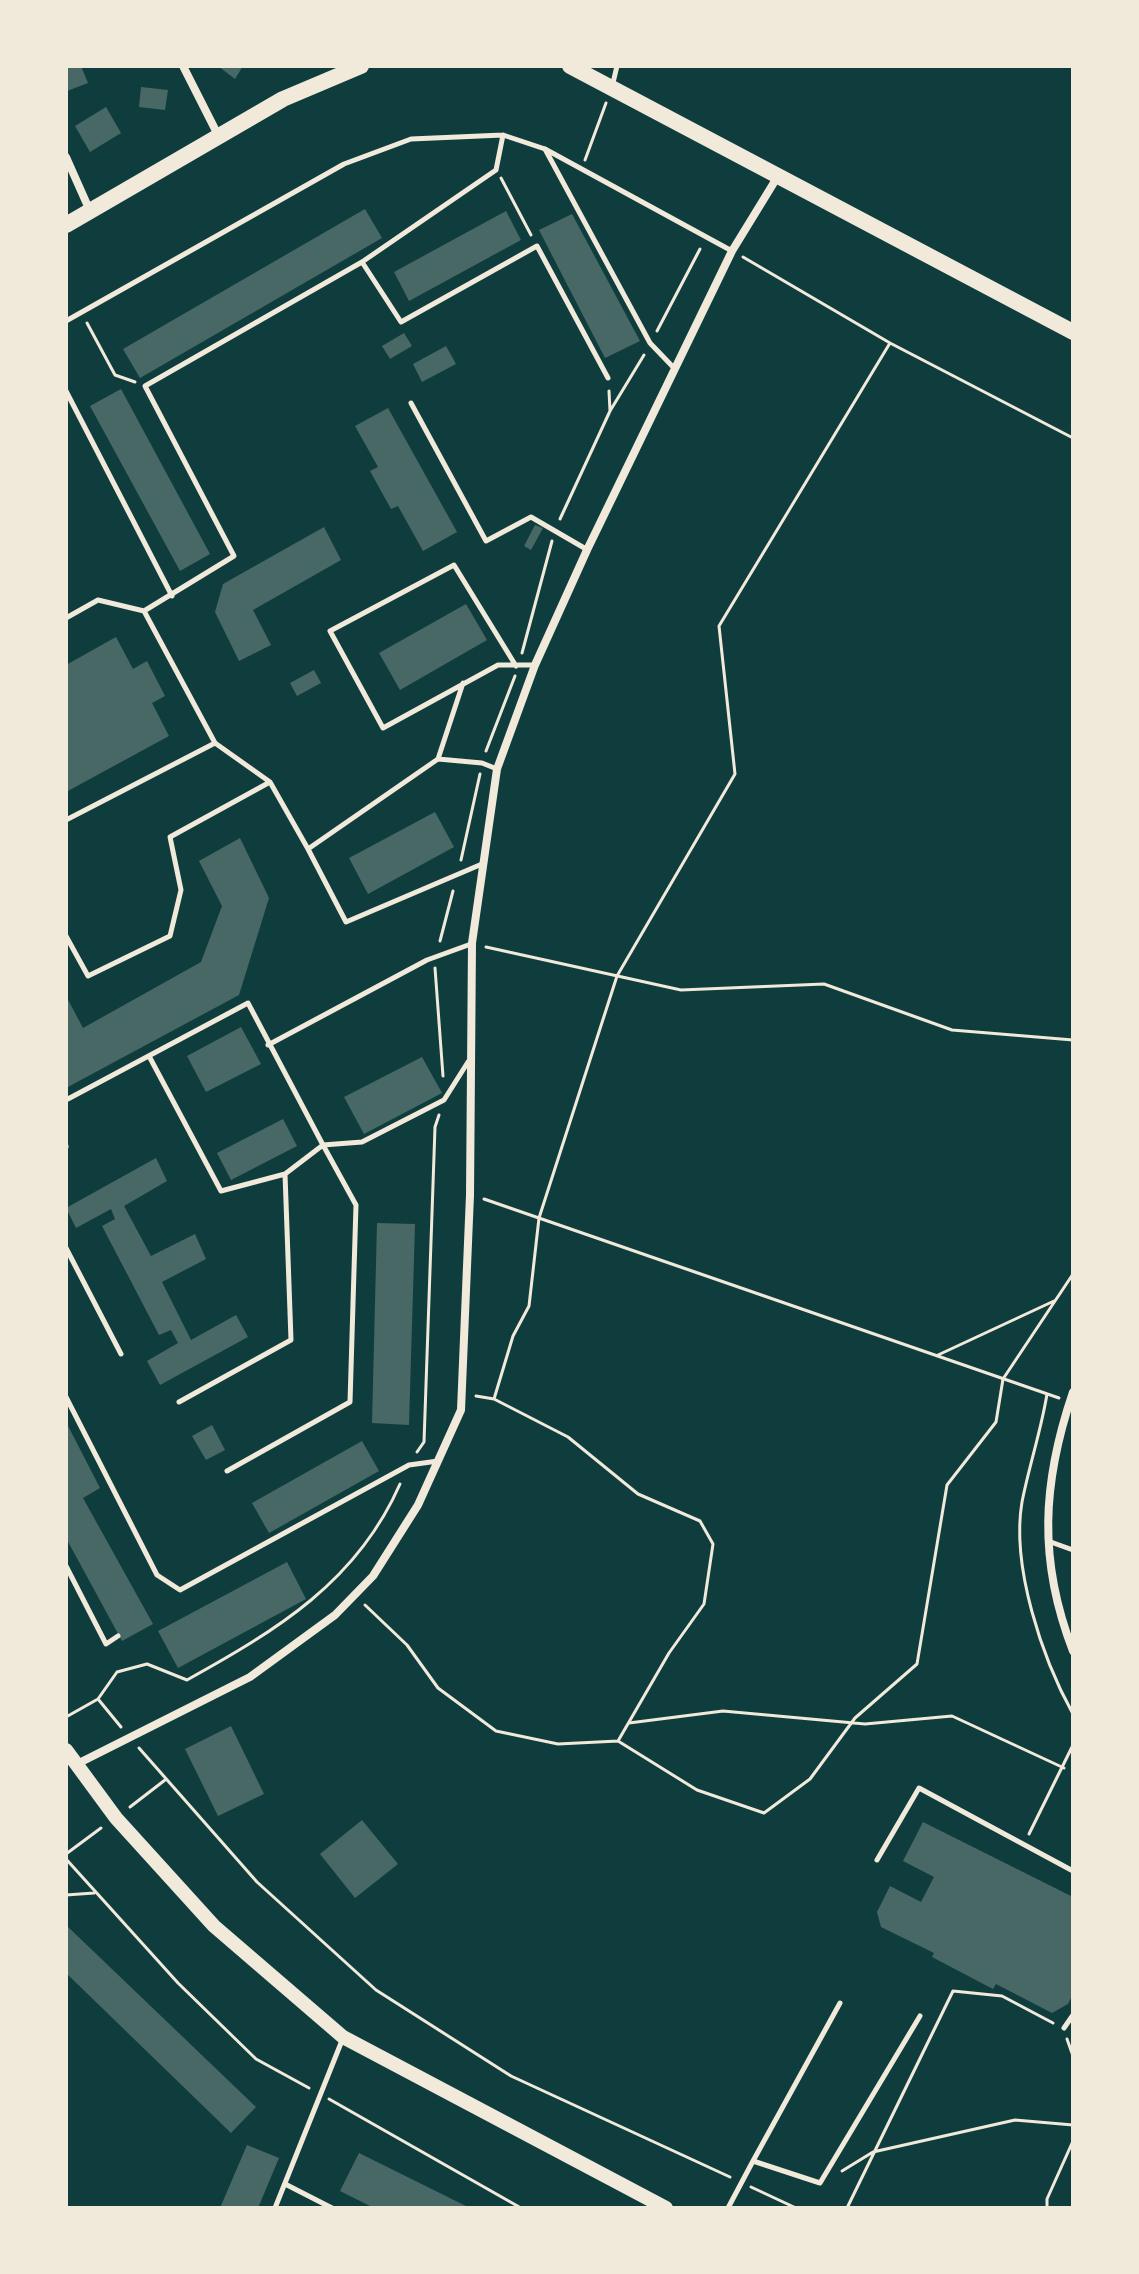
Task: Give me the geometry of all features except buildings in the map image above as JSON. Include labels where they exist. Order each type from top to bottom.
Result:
[{"type":"main road","points":[[570,66],[1073,332]]},
{"type":"main road","points":[[66,225],[218,135],[350,67]]},
{"type":"main road","points":[[66,1750],[74,1765],[116,1818],[214,1926],[343,2037],[666,2208]]},
{"type":"street","points":[[183,66],[218,135]]},
{"type":"street","points":[[66,157],[91,212]]},
{"type":"street","points":[[74,1765],[250,1677],[335,1615],[373,1576],[418,1505],[461,1410],[470,1195],[468,1062],[472,943],[497,769],[535,665],[587,550],[732,251],[778,176]]},
{"type":"street","points":[[1072,1398],[1053,1461],[1046,1540],[1056,1608],[1073,1651]]},
{"type":"lane","points":[[612,88],[617,66]]},
{"type":"lane","points":[[66,618],[98,600],[144,611],[234,556],[145,386],[362,262],[496,170],[503,135]]},
{"type":"lane","points":[[66,321],[344,164],[411,139],[503,135],[545,149],[732,251]]},
{"type":"lane","points":[[545,149],[650,343],[674,368]]},
{"type":"lane","points":[[362,262],[401,322],[537,246],[608,378]]},
{"type":"lane","points":[[66,391],[172,596]]},
{"type":"lane","points":[[411,403],[486,541],[531,517],[587,550]]},
{"type":"lane","points":[[517,666],[454,565],[330,631],[383,728],[498,665],[517,666],[535,665]]},
{"type":"lane","points":[[144,611],[215,743],[270,782],[346,922],[482,864]]},
{"type":"lane","points":[[308,849],[438,759],[464,682]]},
{"type":"lane","points":[[66,820],[215,743]]},
{"type":"lane","points":[[438,759],[482,763],[497,769]]},
{"type":"lane","points":[[66,936],[88,976],[170,936],[181,890],[170,837],[270,782]]},
{"type":"lane","points":[[268,1045],[472,943]]},
{"type":"lane","points":[[66,1100],[248,1003],[356,1205],[350,1402],[227,1471]]},
{"type":"lane","points":[[149,1056],[221,1191],[285,1174],[323,1145],[362,1142],[444,1100],[468,1062]]},
{"type":"lane","points":[[179,1402],[291,1340],[285,1174]]},
{"type":"lane","points":[[66,1248],[121,1354]]},
{"type":"lane","points":[[66,1397],[157,1575],[180,1590],[409,1465],[438,1461]]},
{"type":"lane","points":[[1046,1540],[1073,1550]]},
{"type":"lane","points":[[66,1566],[106,1644],[118,1636]]},
{"type":"lane","points":[[877,1860],[919,1788],[1073,1871]]},
{"type":"lane","points":[[728,2208],[840,2003]]},
{"type":"lane","points":[[1064,2028],[1073,2015]]},
{"type":"lane","points":[[753,2161],[820,2183],[920,2016]]},
{"type":"lane","points":[[275,2208],[287,2185],[318,2093],[343,2037]]},
{"type":"lane","points":[[287,2185],[332,2208]]},
{"type":"path","points":[[583,167],[612,88]]},
{"type":"path","points":[[496,170],[537,246]]},
{"type":"path","points":[[66,1717],[98,1699],[117,1672],[147,1664],[187,1680],[264,1638],[321,1596],[361,1549],[391,1505],[409,1465],[424,1442],[435,1127],[444,1100],[435,959],[482,763],[517,666],[556,529],[610,411],[707,236]]},
{"type":"path","points":[[732,251],[890,343],[1073,438]]},
{"type":"path","points":[[82,312],[115,375],[145,386]]},
{"type":"path","points":[[494,1399],[513,1336],[529,1306],[539,1218],[617,976],[735,774],[719,626],[890,343]]},
{"type":"path","points":[[608,378],[610,411]]},
{"type":"path","points":[[472,943],[681,990],[824,984],[952,1030],[1073,1040]]},
{"type":"path","points":[[470,1195],[1003,1379],[1072,1398]]},
{"type":"path","points":[[354,1595],[407,1645],[438,1688],[496,1731],[558,1744],[618,1741],[697,1790],[764,1813],[810,1779],[852,1723],[917,1664],[947,1485],[996,1422],[1003,1379],[1073,1274]]},
{"type":"path","points":[[938,1355],[1055,1301]]},
{"type":"path","points":[[461,1394],[494,1399],[568,1437],[638,1494],[700,1521],[713,1544],[704,1604],[669,1653],[618,1741]]},
{"type":"path","points":[[98,1699],[257,1882],[376,1990],[511,2076],[796,2208]]},
{"type":"path","points":[[628,1723],[723,1711],[852,1723],[952,1716],[1064,1768]]},
{"type":"path","points":[[1023,1844],[1073,1745]]},
{"type":"path","points":[[66,1859],[94,1893],[256,2059],[521,2208]]},
{"type":"path","points":[[66,1895],[94,1893]]},
{"type":"path","points":[[847,2208],[953,1991],[1002,1996],[1064,2028],[1073,2056]]},
{"type":"path","points":[[820,2183],[873,2152],[1015,2120],[1073,2125]]},
{"type":"path","points":[[1047,2208],[1047,2199],[1073,2141]]}]
